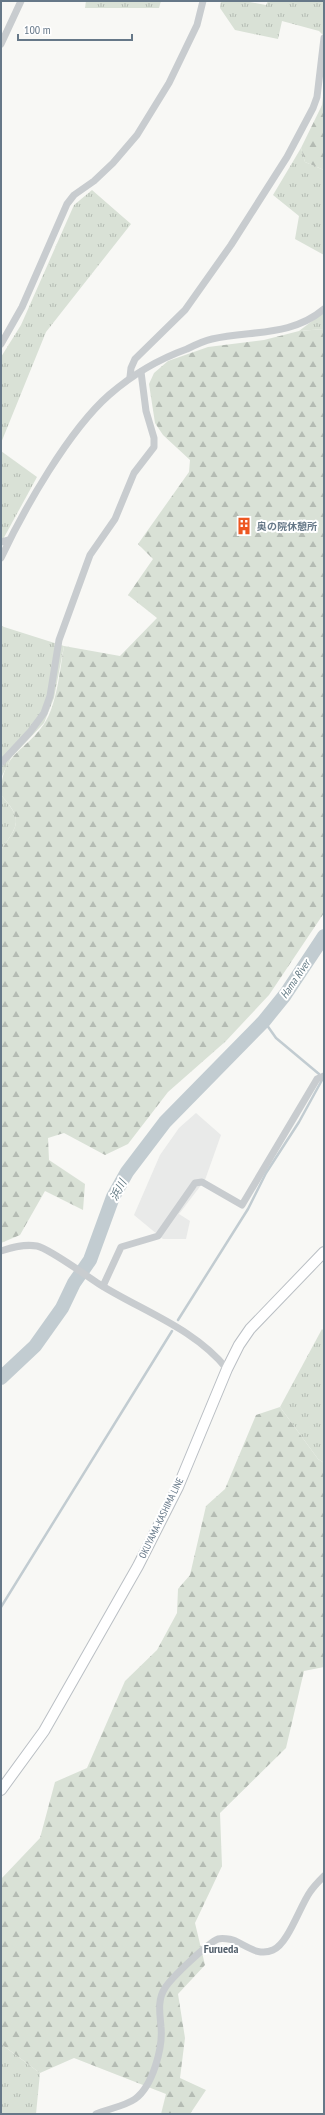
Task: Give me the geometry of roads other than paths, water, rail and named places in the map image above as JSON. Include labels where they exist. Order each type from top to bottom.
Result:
[{"type":"main road","name":"OKUYAMA-KASHIMA LINE","points":[[1,1790],[44,1731],[138,1566],[178,1487],[227,1369],[250,1329],[324,1252]]},
{"type":"street","points":[[1,44],[20,1]]},
{"type":"street","points":[[1,344],[22,307],[67,204],[74,195],[94,181],[113,163],[137,135],[168,83],[198,25],[203,1]]},
{"type":"street","points":[[130,377],[131,368],[135,359],[185,310],[207,280],[257,204],[308,120],[316,97],[324,38]]},
{"type":"street","points":[[1,558],[9,540],[50,470],[78,430],[108,395],[130,377],[171,355],[212,339],[266,333],[301,324],[324,309]]},
{"type":"street","points":[[1,763],[30,732],[44,713],[50,696],[59,640],[90,555],[115,519],[134,473],[154,447],[154,438],[146,411],[141,372]]},
{"type":"street","points":[[1,542],[9,540]]},
{"type":"street","points":[[102,1285],[122,1247],[158,1236],[195,1183],[202,1182],[242,1205],[321,1077]]},
{"type":"street","points":[[1,1251],[18,1246],[37,1246],[47,1250],[102,1285],[198,1340],[227,1369]]},
{"type":"street","points":[[96,2114],[135,2099],[145,2088],[157,2062],[162,2034],[161,1996],[165,1987],[204,1950],[219,1939],[232,1940],[255,1951],[265,1952],[274,1950],[285,1938],[310,1892],[324,1876]]},
{"type":"waterway","name":"浜川","points":[[1,1378],[35,1346],[62,1308],[74,1283],[90,1260],[113,1197],[127,1172],[165,1122],[264,1021],[285,995],[324,936]]},
{"type":"waterway","points":[[178,1320],[248,1209],[266,1173],[299,1122],[322,1080],[319,1074],[276,1038],[264,1021]]},
{"type":"waterway","points":[[1,1607],[172,1331]]},
{"type":"place","name":"奥の院休憩所","points":[[244,526]]},
{"type":"district","name":"Furueda","points":[[221,1948]]},
{"type":"water label","name":"Hama River","points":[[295,979]]}]
